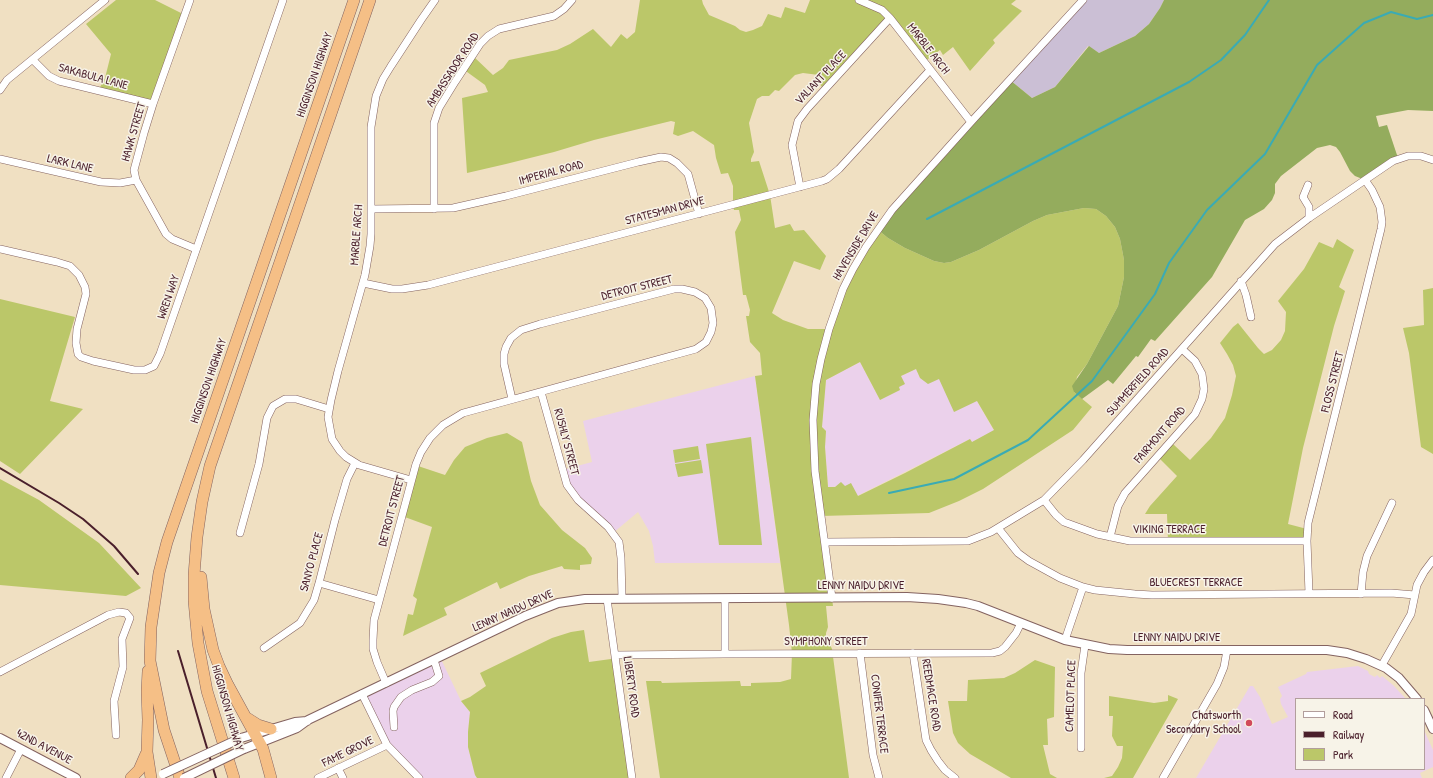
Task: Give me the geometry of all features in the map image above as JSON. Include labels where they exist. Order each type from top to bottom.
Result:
[{"type":"highway","name":"HIGGINSON HIGHWAY","points":[[180,778],[164,730],[150,661],[151,627],[156,591],[167,542],[354,0]]},
{"type":"highway","name":"HIGGINSON HIGHWAY","points":[[234,778],[207,691],[198,643],[194,601],[194,575],[202,502],[210,466],[370,0]]},
{"type":"highway","points":[[197,537],[202,595],[213,650],[222,672],[258,738],[271,778]]},
{"type":"highway","points":[[150,661],[147,675],[148,720],[146,752],[151,778]]},
{"type":"highway","points":[[246,716],[258,725],[271,729]]},
{"type":"highway","points":[[131,778],[139,770],[146,752]]},
{"type":"street","points":[[0,90],[6,82],[105,0]]},
{"type":"street","name":"HAWK STREET","points":[[190,0],[153,104],[135,166],[136,180],[166,234],[172,239],[196,249]]},
{"type":"street","name":"WREN WAY","points":[[0,250],[57,262],[74,269],[83,282],[86,294],[77,329],[76,343],[78,354],[81,357],[141,371],[154,366],[158,359],[283,0]]},
{"type":"street","name":"MARBLE ARCH","points":[[411,480],[354,463],[340,450],[332,439],[328,425],[329,409],[342,356],[363,283],[370,246],[371,127],[376,96],[383,79],[435,0]]},
{"type":"street","name":"AMBASSADOR ROAD","points":[[434,209],[434,123],[439,108],[480,44],[488,36],[499,29],[554,16],[564,9],[572,0]]},
{"type":"street","name":"MARBLE ARCH","points":[[859,0],[882,10],[890,18],[971,122]]},
{"type":"street","name":"HAVENSIDE DRIVE","points":[[832,598],[815,464],[814,408],[816,384],[821,359],[837,305],[853,269],[882,223],[906,193],[1084,0]]},
{"type":"street","name":"VALIANT PLACE","points":[[800,187],[792,145],[798,121],[807,109],[890,18]]},
{"type":"street","name":"SAKABULA LANE","points":[[33,60],[49,76],[59,81],[153,104]]},
{"type":"street","name":"STATESMAN DRIVE","points":[[363,283],[392,289],[428,285],[822,181],[832,175],[930,70]]},
{"type":"street","name":"SUMMERFIELD ROAD","points":[[825,542],[968,541],[998,528],[1044,500],[1182,350],[1275,244],[1309,218],[1382,168],[1408,156],[1421,156],[1433,160]]},
{"type":"street","name":"IMPERIAL ROAD","points":[[371,208],[453,208],[661,157],[673,160],[685,170],[690,181],[699,214]]},
{"type":"street","name":"LARK LANE","points":[[0,159],[101,182],[120,183],[136,180]]},
{"type":"street","name":"FLOSS STREET","points":[[1309,593],[1307,541],[1310,516],[1322,473],[1382,222],[1380,207],[1366,180]]},
{"type":"street","points":[[1308,185],[1303,197],[1309,207],[1309,218]]},
{"type":"street","points":[[1241,281],[1251,317]]},
{"type":"street","name":"DETROIT STREET","points":[[386,683],[377,662],[372,640],[374,620],[411,480],[421,452],[430,438],[443,425],[463,412],[696,350],[706,342],[711,332],[713,323],[711,308],[705,298],[700,294],[688,290],[674,289],[521,330],[510,338],[504,354],[504,364],[512,398]]},
{"type":"street","name":"FAIRMONT ROAD","points":[[1110,537],[1118,506],[1125,493],[1195,414],[1202,399],[1204,389],[1202,374],[1194,361],[1182,350]]},
{"type":"street","name":"RUSHLY STREET","points":[[541,392],[567,485],[578,500],[608,527],[619,542],[622,598]]},
{"type":"street","points":[[240,533],[258,464],[267,418],[273,406],[285,400],[296,399],[329,409]]},
{"type":"street","name":"SANYO PLACE","points":[[264,648],[300,622],[314,600],[335,520],[354,463]]},
{"type":"street","name":"VIKING TERRACE","points":[[1044,500],[1056,515],[1064,522],[1080,529],[1130,541],[1307,541]]},
{"type":"street","points":[[1361,594],[1363,572],[1367,556],[1392,503]]},
{"type":"street","name":"BLUECREST TERRACE","points":[[998,528],[1023,557],[1049,573],[1083,587],[1109,592],[1140,595],[1309,593],[1415,595]]},
{"type":"street","points":[[1382,665],[1411,614],[1419,581],[1433,560]]},
{"type":"street","points":[[319,583],[379,600]]},
{"type":"street","points":[[1065,640],[1083,587]]},
{"type":"street","name":"LENNY NAIDU DRIVE","points":[[155,778],[241,738],[258,738],[297,728],[308,720],[544,608],[572,601],[622,598],[725,599],[907,597],[954,601],[983,608],[1065,640],[1084,645],[1127,650],[1327,650],[1355,654],[1382,665],[1399,678],[1416,698]]},
{"type":"street","name":"LIBERTY ROAD","points":[[608,599],[632,778]]},
{"type":"street","points":[[725,599],[725,654]]},
{"type":"street","points":[[0,672],[108,615],[119,612],[126,613],[130,618],[122,639],[123,667],[114,701],[116,735]]},
{"type":"street","name":"SYMPHONY STREET","points":[[616,655],[996,652],[1003,649],[1010,642],[1021,622]]},
{"type":"street","name":"CAMELOT PLACE","points":[[1081,748],[1081,678],[1084,645]]},
{"type":"street","points":[[1163,778],[1217,684],[1224,667],[1227,650]]},
{"type":"street","name":"CONIFER TERRACE","points":[[860,653],[873,755],[879,778]]},
{"type":"street","name":"REEDMACE ROAD","points":[[913,653],[926,740],[930,750],[938,762],[945,770],[956,778]]},
{"type":"street","points":[[394,727],[392,711],[401,697],[412,690],[432,682],[440,676],[434,660]]},
{"type":"street","points":[[362,694],[387,745],[419,778]]},
{"type":"street","points":[[1425,712],[1433,729]]},
{"type":"street","name":"LENNY NAIDU DRIVE","points":[[184,778],[244,749],[271,729],[308,720]]},
{"type":"street","name":"42ND AVENUE","points":[[0,738],[76,778]]},
{"type":"street","name":"FAME GROVE","points":[[318,778],[387,745]]},
{"type":"street","points":[[6,778],[21,749]]},
{"type":"street","points":[[338,768],[343,778]]},
{"type":"shaded area","points":[[1083,0],[1164,0],[1149,24],[1135,36],[1099,53],[1088,46],[1055,87],[1032,98],[1010,80]]},
{"type":"shaded area","points":[[860,362],[880,400],[898,387],[901,376],[916,369],[920,378],[939,379],[977,401],[994,431],[972,442],[970,439],[857,496],[845,486],[828,487],[825,447],[826,431],[822,427],[826,380]]},
{"type":"shaded area","points":[[755,376],[780,563],[655,563],[649,531],[638,512],[613,533],[578,501],[562,470],[592,462],[583,421]]},
{"type":"shaded area","points":[[440,657],[461,701],[470,712],[468,747],[477,778],[419,778],[393,752],[362,694]]},
{"type":"shaded area","name":"Chatsworth Secondary School","points":[[1358,666],[1368,671],[1369,674],[1375,677],[1377,675],[1380,678],[1382,676],[1405,698],[1295,698],[1295,770],[1425,770],[1425,732],[1433,750],[1433,767],[1420,773],[1422,778],[1196,778],[1250,686],[1253,686],[1260,697],[1272,724],[1288,717],[1281,704],[1280,699],[1282,696],[1278,687],[1306,674],[1307,672]]},
{"type":"green space","points":[[116,0],[155,0],[183,14],[152,102],[99,89],[105,78],[111,54],[86,24]]},
{"type":"green space","points":[[640,0],[702,0],[709,15],[746,32],[762,26],[768,14],[781,18],[785,7],[805,13],[810,0],[1016,0],[1011,4],[1022,11],[993,40],[995,43],[970,71],[953,47],[943,55],[940,50],[924,62],[890,18],[825,90],[821,86],[819,75],[803,73],[795,75],[779,91],[775,90],[769,96],[762,96],[757,99],[749,123],[754,152],[751,162],[759,161],[770,195],[775,228],[790,224],[794,231],[804,230],[826,256],[820,270],[794,261],[772,313],[783,320],[808,329],[828,329],[836,304],[877,229],[888,238],[905,248],[934,261],[944,263],[951,262],[979,250],[1047,215],[1084,208],[1096,209],[1106,216],[1115,227],[1120,239],[1124,260],[1124,277],[1118,306],[1087,364],[1077,377],[1074,392],[1092,407],[1073,430],[983,489],[959,501],[929,513],[821,516],[833,606],[826,606],[828,627],[826,636],[832,649],[849,778],[660,778],[646,681],[661,681],[662,683],[740,681],[741,686],[751,686],[751,683],[780,682],[791,679],[792,653],[789,625],[755,376],[762,375],[760,353],[750,342],[746,316],[749,316],[750,310],[746,295],[743,295],[735,232],[741,220],[739,210],[734,210],[733,186],[728,173],[721,174],[714,145],[693,131],[678,136],[673,134],[675,122],[671,121],[467,173],[462,98],[488,92],[485,85],[463,69],[473,56],[493,75],[503,68],[509,60],[557,50],[570,44],[593,29],[611,47],[621,34],[627,39],[635,32]],"holes":[[[860,362],[880,400],[900,390],[899,387],[905,384],[901,376],[916,369],[920,378],[928,384],[939,379],[954,412],[977,401],[994,430],[972,442],[970,439],[858,496],[851,483],[845,486],[841,482],[835,487],[828,487],[825,447],[826,431],[822,427],[826,380]]]},
{"type":"green space","points":[[1164,0],[1433,0],[1433,111],[1408,110],[1376,116],[1379,127],[1387,125],[1398,158],[1365,180],[1355,176],[1350,171],[1340,152],[1336,147],[1330,145],[1317,148],[1281,176],[1275,184],[1275,193],[1272,200],[1264,209],[1245,220],[1212,277],[1155,341],[1151,339],[1138,357],[1136,356],[1113,384],[1108,380],[1082,399],[1074,392],[1072,386],[1087,364],[1118,306],[1124,277],[1124,260],[1120,239],[1115,227],[1106,216],[1096,209],[1084,208],[1047,215],[979,250],[951,262],[944,263],[934,261],[905,248],[888,238],[877,229],[1010,80],[1032,98],[1055,87],[1089,46],[1099,53],[1135,36],[1149,24]]},
{"type":"green space","points":[[1337,239],[1354,250],[1339,287],[1345,291],[1334,326],[1303,448],[1288,524],[1307,529],[1307,541],[1168,541],[1167,514],[1145,514],[1150,506],[1177,476],[1159,458],[1173,444],[1190,460],[1211,438],[1225,418],[1236,376],[1233,365],[1220,343],[1238,323],[1264,354],[1272,350],[1281,340],[1285,331],[1286,312],[1278,301],[1304,269],[1319,242],[1333,248]]},
{"type":"green space","points":[[1433,288],[1433,454],[1421,447],[1409,353],[1403,328],[1424,325],[1423,290]]},
{"type":"green space","points":[[0,299],[75,317],[50,401],[83,409],[20,474],[0,461]]},
{"type":"green space","points":[[507,433],[522,442],[531,481],[540,505],[562,530],[585,548],[592,558],[591,564],[580,565],[580,570],[564,569],[562,566],[529,576],[500,589],[497,582],[444,608],[447,615],[403,636],[408,614],[413,615],[417,599],[413,596],[432,527],[402,516],[415,465],[445,475],[454,460],[465,447],[487,438]]},
{"type":"green space","points":[[751,437],[762,545],[719,545],[706,444]]},
{"type":"green space","points":[[698,446],[700,459],[675,463],[673,450]]},
{"type":"green space","points":[[701,460],[703,473],[678,477],[675,464]]},
{"type":"green space","points":[[0,479],[39,500],[99,543],[141,588],[126,596],[0,585]]},
{"type":"green space","points":[[584,630],[589,662],[611,659],[615,655],[632,778],[477,778],[468,747],[470,712],[461,701],[470,697],[486,686],[480,673],[552,638],[571,632]]},
{"type":"green space","points":[[1035,660],[1055,667],[1054,717],[1047,719],[1048,745],[1043,745],[1050,774],[1057,778],[1011,778],[970,754],[958,743],[953,733],[948,701],[967,701],[968,680],[1004,678]]},
{"type":"green space","points":[[1168,695],[1178,699],[1133,778],[1104,778],[1112,776],[1118,767],[1122,758],[1123,746],[1117,746],[1112,736],[1113,716],[1109,716],[1109,696],[1154,703],[1168,701]]},
{"type":"waterway","points":[[927,219],[1189,82],[1221,60],[1245,35],[1269,0]]},
{"type":"waterway","points":[[889,493],[954,479],[1028,440],[1092,381],[1155,294],[1169,263],[1207,210],[1265,154],[1317,65],[1364,23],[1391,12],[1417,19],[1433,15]]},
{"type":"railway","points":[[0,468],[83,519],[114,546],[138,574]]},
{"type":"railway","points":[[178,651],[216,778]]},
{"type":"place","name":"Chatsworth Secondary School","points":[[1249,723]]}]
